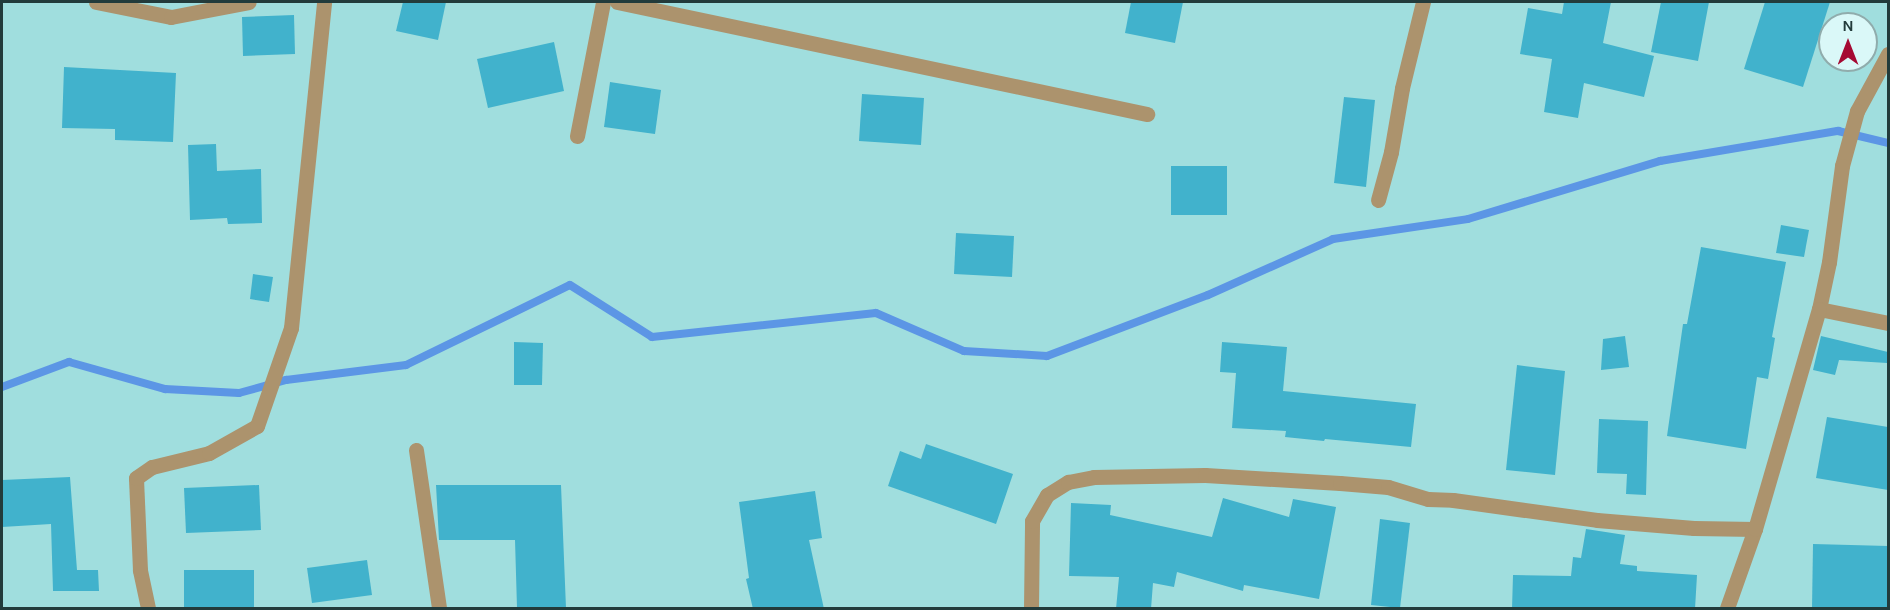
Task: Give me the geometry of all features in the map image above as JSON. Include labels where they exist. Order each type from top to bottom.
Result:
[{"type":"street","points":[[96,2],[171,17],[249,2]]},
{"type":"street","points":[[148,609],[140,570],[136,478],[152,467],[209,453],[257,426],[291,328],[324,2]]},
{"type":"street","points":[[577,136],[603,2]]},
{"type":"street","points":[[617,2],[1147,114]]},
{"type":"street","points":[[1378,200],[1391,152],[1402,88],[1423,2]]},
{"type":"street","points":[[1727,609],[1755,529],[1819,309],[1829,262],[1842,166],[1857,111],[1888,54]]},
{"type":"street","points":[[1819,309],[1888,323]]},
{"type":"street","points":[[416,450],[439,609]]},
{"type":"street","points":[[1030,609],[1032,521],[1047,495],[1068,482],[1094,477],[1205,475],[1388,487],[1428,499],[1453,500],[1597,520],[1694,528],[1755,529]]},
{"type":"building","points":[[403,2],[446,2],[438,40],[396,31]]},
{"type":"building","points":[[1131,2],[1183,2],[1175,43],[1125,33]]},
{"type":"building","points":[[1564,2],[1611,2],[1603,43],[1654,56],[1644,97],[1584,83],[1578,118],[1544,112],[1552,59],[1520,54],[1528,8],[1562,14]]},
{"type":"building","points":[[1661,2],[1709,2],[1698,61],[1651,52]]},
{"type":"building","points":[[1765,2],[1830,2],[1827,12],[1818,12],[1818,40],[1803,87],[1744,69]]},
{"type":"building","points":[[294,15],[295,54],[243,56],[242,17]]},
{"type":"building","points":[[554,42],[564,91],[488,108],[477,59]]},
{"type":"building","points":[[64,67],[176,73],[173,142],[115,140],[115,129],[62,128]]},
{"type":"building","points":[[610,82],[661,90],[655,134],[604,127]]},
{"type":"building","points":[[862,94],[924,98],[921,145],[859,141]]},
{"type":"building","points":[[1344,97],[1375,100],[1366,187],[1334,183]]},
{"type":"building","points":[[216,144],[217,171],[261,169],[262,223],[228,224],[227,218],[190,220],[188,145]]},
{"type":"building","points":[[1171,166],[1227,166],[1227,215],[1171,215]]},
{"type":"building","points":[[1781,225],[1809,230],[1804,257],[1776,253]]},
{"type":"building","points":[[956,233],[1014,236],[1012,277],[954,274]]},
{"type":"building","points":[[1701,247],[1786,262],[1772,337],[1775,338],[1768,379],[1757,377],[1746,449],[1667,436],[1683,324],[1687,324]]},
{"type":"building","points":[[253,274],[273,277],[269,302],[250,299]]},
{"type":"building","points":[[1625,336],[1629,367],[1601,370],[1603,339]]},
{"type":"building","points":[[1821,336],[1888,352],[1887,363],[1839,360],[1835,375],[1813,370]]},
{"type":"building","points":[[514,342],[543,343],[542,385],[514,385]]},
{"type":"building","points":[[1222,342],[1287,347],[1283,391],[1416,404],[1411,447],[1285,437],[1286,431],[1232,428],[1236,373],[1220,372]]},
{"type":"building","points":[[1517,365],[1565,371],[1555,475],[1506,470]]},
{"type":"building","points":[[1827,417],[1888,427],[1888,490],[1816,478]]},
{"type":"building","points":[[1599,419],[1648,421],[1646,495],[1626,494],[1627,474],[1597,473]]},
{"type":"building","points":[[926,444],[1013,474],[996,524],[888,486],[900,451],[921,459]]},
{"type":"building","points":[[70,477],[77,570],[98,570],[99,591],[53,591],[51,524],[2,527],[2,480]]},
{"type":"building","points":[[259,485],[261,530],[186,533],[184,488]]},
{"type":"building","points":[[436,485],[561,485],[566,608],[517,608],[515,540],[439,540]]},
{"type":"building","points":[[815,491],[822,538],[809,540],[824,609],[753,609],[746,579],[749,578],[739,502]]},
{"type":"building","points":[[1223,498],[1289,517],[1293,499],[1336,507],[1319,599],[1244,585],[1243,591],[1177,572],[1174,587],[1153,583],[1151,609],[1116,609],[1119,577],[1069,576],[1071,503],[1111,505],[1110,515],[1212,537]]},
{"type":"building","points":[[1380,519],[1410,523],[1400,608],[1371,605]]},
{"type":"building","points":[[1586,529],[1625,535],[1620,564],[1637,566],[1637,571],[1697,575],[1695,609],[1512,609],[1513,575],[1571,576],[1573,557],[1581,558]]},
{"type":"building","points":[[1813,544],[1888,546],[1888,609],[1812,609]]},
{"type":"building","points":[[367,560],[372,595],[312,603],[307,568]]},
{"type":"building","points":[[184,570],[254,570],[254,609],[184,609]]},
{"type":"waterway","points":[[2,387],[69,362],[165,389],[239,393],[286,380],[406,365],[570,285],[652,337],[876,313],[964,351],[1047,356],[1208,295],[1333,239],[1468,219],[1660,161],[1838,131],[1888,143]]}]
